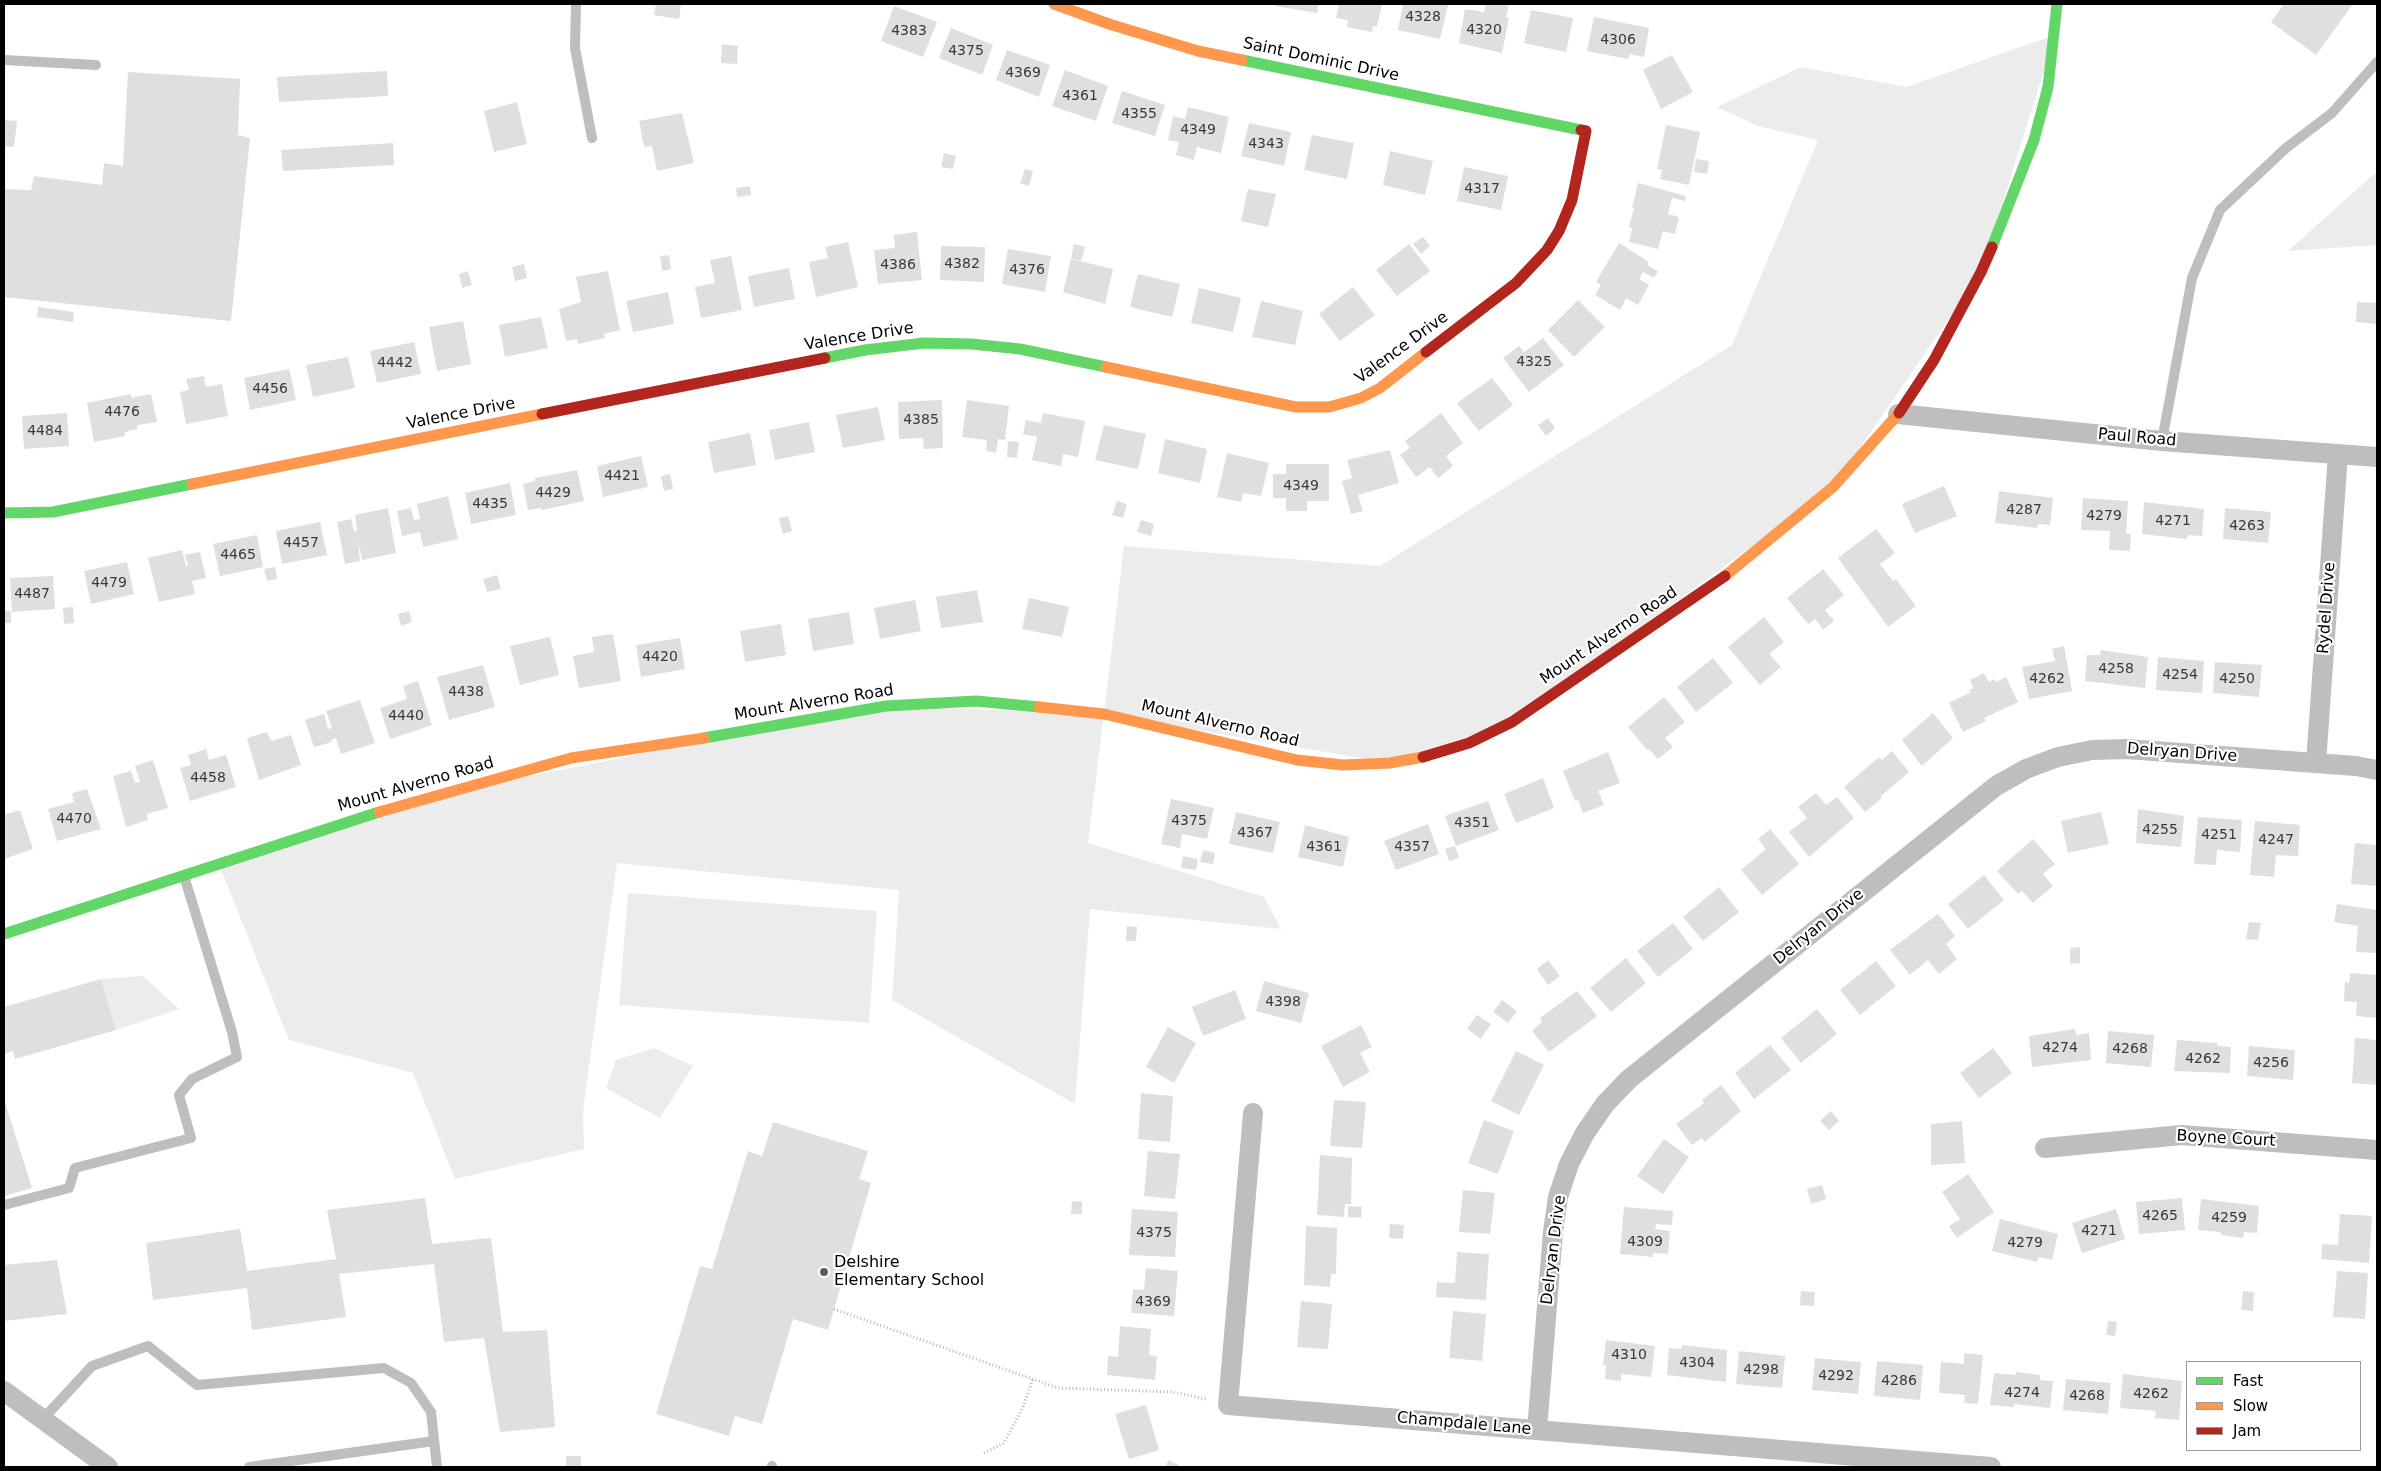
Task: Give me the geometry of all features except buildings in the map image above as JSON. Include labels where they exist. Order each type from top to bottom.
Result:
[{"type":"street","name":"Saint Dominic Drive","points":[[1054,4],[1109,24],[1198,51],[1586,130]]},
{"type":"street","name":"Mount Alverno Road","points":[[4,934],[438,794],[571,758],[712,737],[886,706],[976,701],[1104,714],[1297,760],[1343,765],[1390,763],[1436,754],[1469,743],[1512,722],[1716,583],[1833,487],[1898,414],[1934,360],[1981,272],[2013,197],[2034,140],[2048,87],[2056,35],[2057,4]]},
{"type":"street","name":"Valence Drive","points":[[4,513],[54,512],[865,350],[924,343],[972,344],[1020,349],[1296,407],[1329,407],[1361,398],[1380,388],[1516,283],[1532,268],[1559,231],[1572,200],[1586,130]]},
{"type":"street","name":"Paul Road","points":[[1898,414],[2162,440],[2377,457]]},
{"type":"street","name":"Rydel Drive","points":[[2316,763],[2338,454]]},
{"type":"street","name":"Delryan Drive","points":[[1537,1430],[1553,1232],[1558,1197],[1569,1164],[1585,1133],[1605,1104],[1629,1079],[1996,786],[2026,769],[2058,757],[2092,750],[2127,749],[2356,766],[2377,770]]},
{"type":"street","points":[[1228,1405],[1253,1113]]},
{"type":"street","name":"Boyne Court","points":[[2045,1148],[2182,1135],[2377,1150]]},
{"type":"street","points":[[4,1391],[108,1467]]},
{"type":"street","name":"Champdale Lane","points":[[1228,1405],[1933,1465],[1991,1467]]},
{"type":"lane","points":[[576,4],[575,48],[592,138]]},
{"type":"lane","points":[[4,60],[96,65]]},
{"type":"lane","points":[[2162,440],[2192,278],[2220,210],[2286,148],[2332,113],[2377,62]]},
{"type":"lane","points":[[4,1205],[69,1188],[75,1168],[191,1138],[179,1095],[192,1079],[238,1057],[184,876]]},
{"type":"lane","points":[[42,1420],[92,1366],[148,1346],[196,1386],[384,1368],[411,1383],[431,1412],[437,1467]]},
{"type":"lane","points":[[249,1467],[434,1441]]},
{"type":"path","points":[[834,1309],[1058,1388],[1174,1392],[1228,1405]]},
{"type":"path","points":[[984,1454],[1004,1443],[1023,1407],[1033,1379]]},
{"type":"shaded area","points":[[2055,35],[1981,272],[1833,487],[1512,722],[1390,763],[1104,714],[1124,546],[1380,566],[1732,345],[1818,140],[1758,126],[1717,107],[1801,67],[1906,87]]},
{"type":"shaded area","points":[[2377,172],[2377,245],[2288,251],[2365,182]]},
{"type":"shaded area","points":[[886,706],[1104,714],[1088,843],[1264,897],[1281,929],[1090,909],[1075,1104],[892,1000],[899,890],[617,863],[583,1111],[584,1149],[455,1179],[413,1073],[289,1040],[219,864],[438,794]]},
{"type":"shaded area","points":[[628,893],[877,911],[869,1023],[619,1005]]},
{"type":"shaded area","points":[[143,976],[179,1009],[116,1030],[101,979]]},
{"type":"shaded area","points":[[654,1048],[693,1066],[660,1118],[606,1088],[616,1060]]},
{"type":"traffic: fast","points":[[1992,247],[2034,140],[2048,87],[2057,4]]},
{"type":"traffic: fast","points":[[1242,60],[1581,130]]},
{"type":"traffic: fast","points":[[825,358],[865,350],[924,343],[972,344],[1020,349],[1106,367]]},
{"type":"traffic: fast","points":[[4,513],[53,512],[192,484]]},
{"type":"traffic: fast","points":[[704,738],[886,706],[976,701],[1039,707]]},
{"type":"traffic: fast","points":[[4,934],[379,812]]},
{"type":"traffic: slow","points":[[1054,4],[1109,24],[1198,51],[1242,60]]},
{"type":"traffic: slow","points":[[1106,367],[1296,407],[1329,407],[1361,398],[1380,388],[1426,352]]},
{"type":"traffic: slow","points":[[1725,576],[1833,487],[1899,413]]},
{"type":"traffic: slow","points":[[192,484],[542,414]]},
{"type":"traffic: slow","points":[[1039,707],[1104,714],[1297,760],[1343,765],[1390,763],[1423,757]]},
{"type":"traffic: slow","points":[[379,812],[571,758],[704,738]]},
{"type":"traffic: jam","points":[[1426,352],[1516,283],[1547,250],[1559,231],[1572,200],[1586,131],[1581,130]]},
{"type":"traffic: jam","points":[[1899,413],[1934,360],[1981,272],[1992,247]]},
{"type":"traffic: jam","points":[[542,414],[825,358]]},
{"type":"traffic: jam","points":[[1423,757],[1469,743],[1512,722],[1725,576]]},
{"type":"place","name":"Delshire Elementary School","points":[[824,1272]]}]
